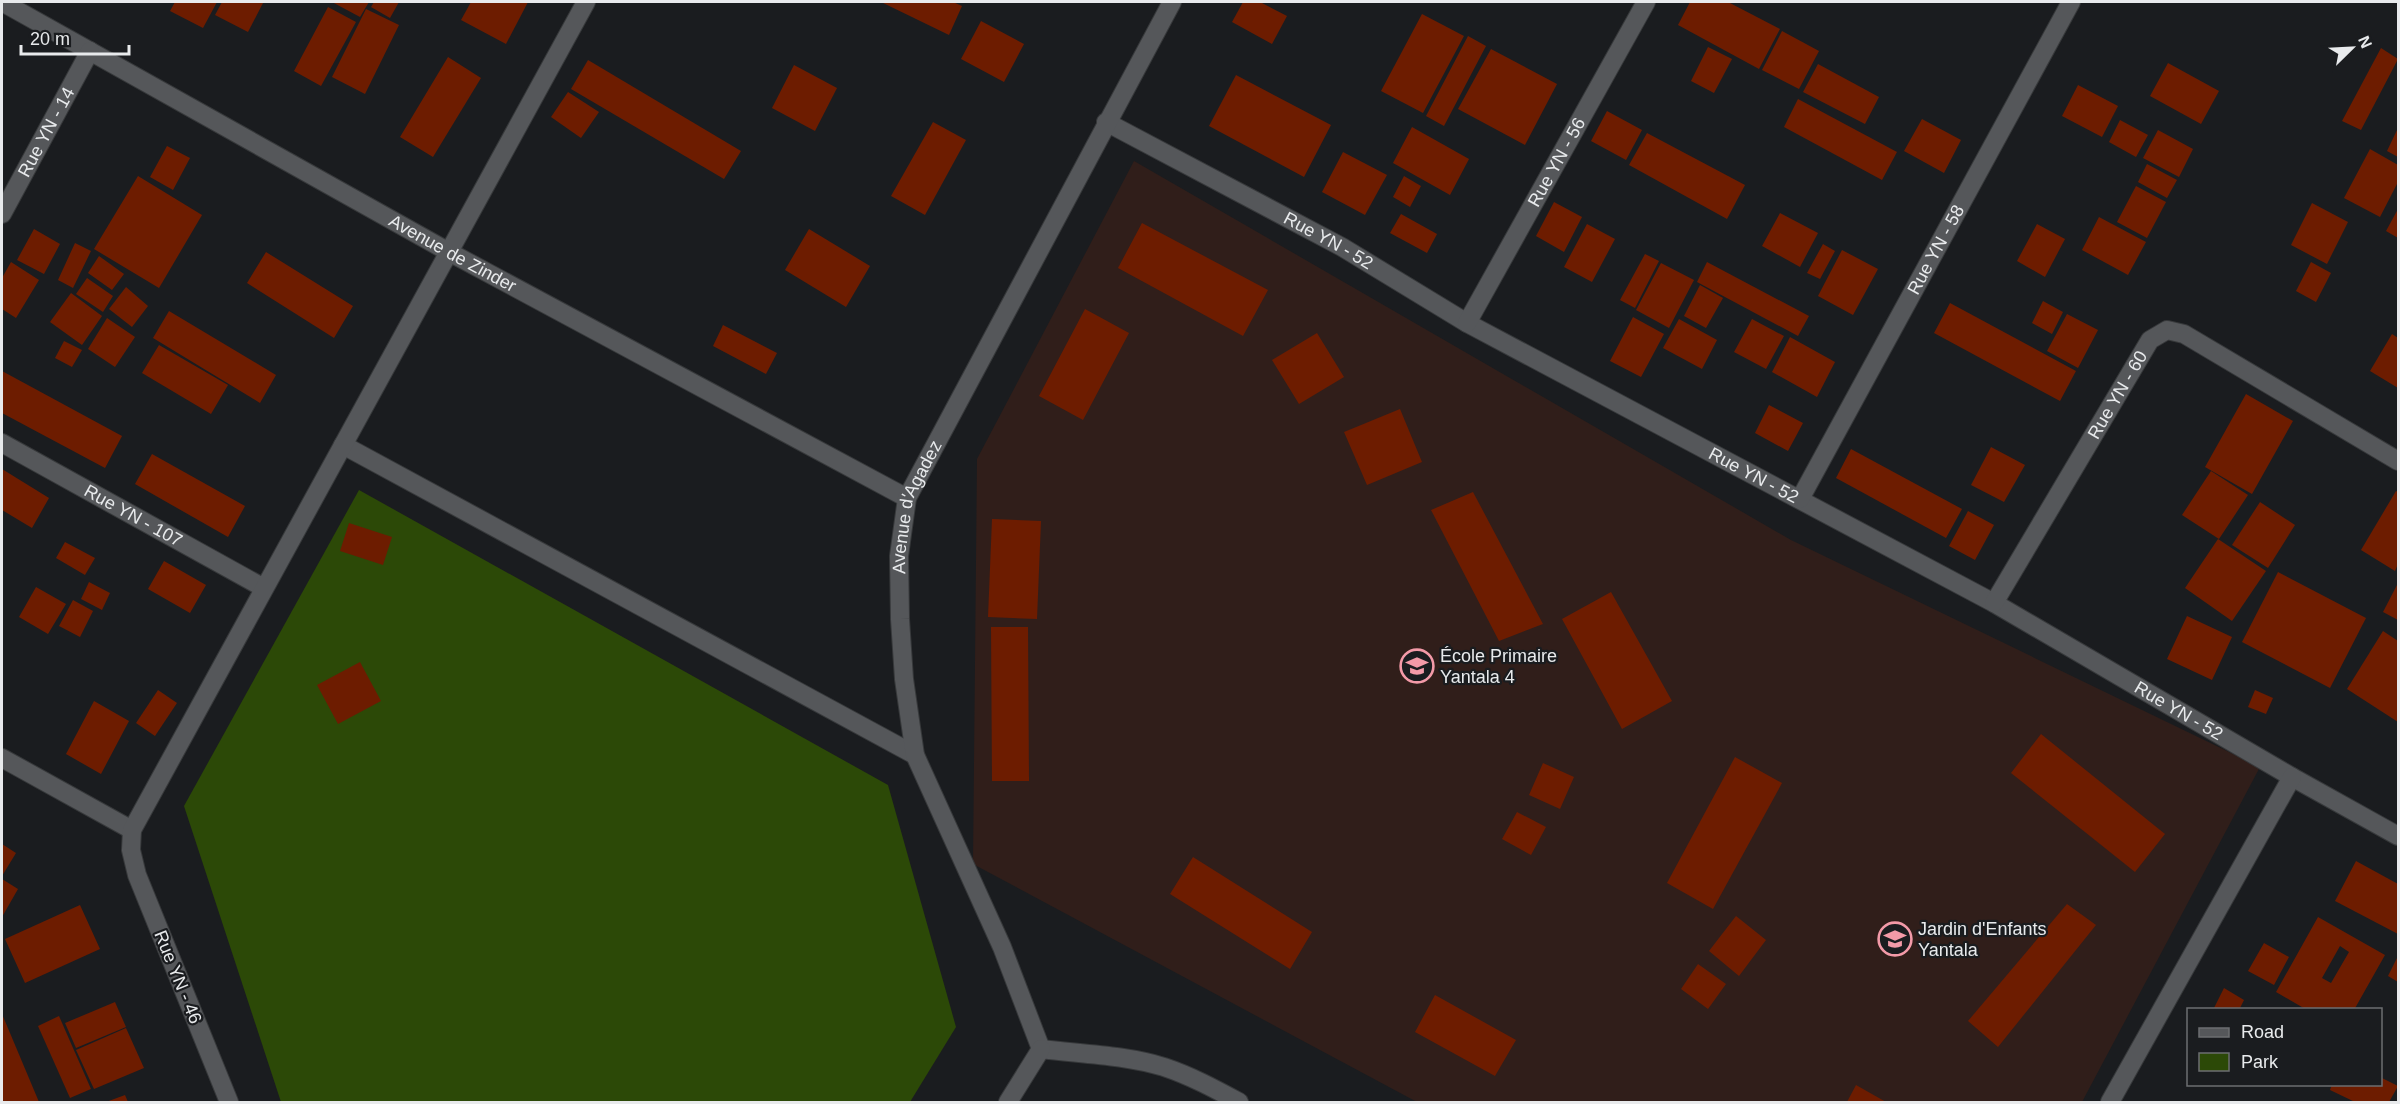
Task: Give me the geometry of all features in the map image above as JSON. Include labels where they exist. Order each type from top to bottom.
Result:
[{"type":"street","name":"Avenue de Zinder","points":[[2,2],[449,252],[907,498]]},
{"type":"street","points":[[2,758],[132,830],[586,2]]},
{"type":"street","name":"Avenue d'Agadez","points":[[1041,1049],[1002,947],[915,755],[904,679],[899,555],[907,498],[1172,2]]},
{"type":"street","name":"Rue YN - 56","points":[[1467,323],[1646,2]]},
{"type":"street","name":"Rue YN - 58","points":[[1800,499],[2071,2]]},
{"type":"street","name":"Rue YN - 14","points":[[2,214],[90,51]]},
{"type":"street","name":"Rue YN - 52","points":[[1107,122],[1342,247],[1467,323],[1994,603],[2292,777],[2398,836]]},
{"type":"street","name":"Rue YN - 60","points":[[1994,603],[2150,340],[2167,330],[2184,334],[2398,460]]},
{"type":"street","name":"Rue YN - 107","points":[[2,443],[264,588]]},
{"type":"street","points":[[343,445],[915,755]]},
{"type":"street","points":[[2110,1102],[2292,777]]},
{"type":"street","name":"Rue YN - 46","points":[[132,830],[130,850],[137,875],[229,1102]]},
{"type":"street","points":[[1008,1102],[1041,1049],[1125,1059],[1163,1067],[1194,1078],[1239,1102]]},
{"type":"shaded area","points":[[1134,161],[1791,540],[2260,767],[2082,1102],[1417,1102],[973,864],[977,459]]},
{"type":"green space","points":[[359,490],[888,785],[956,1027],[910,1102],[281,1102],[184,806]]},
{"type":"building","points":[[175,2],[217,2],[203,28],[170,11]]},
{"type":"building","points":[[222,2],[263,3],[248,32],[215,15]]},
{"type":"building","points":[[332,2],[369,2],[360,17]]},
{"type":"building","points":[[374,2],[399,2],[390,18],[371,7]]},
{"type":"building","points":[[471,2],[528,2],[506,44],[461,20]]},
{"type":"building","points":[[881,2],[953,2],[962,6],[949,35]]},
{"type":"building","points":[[1243,2],[1260,2],[1287,16],[1272,44],[1232,22]]},
{"type":"building","points":[[1690,2],[1728,2],[1780,29],[1759,69],[1678,25]]},
{"type":"building","points":[[328,7],[356,22],[321,86],[294,71]]},
{"type":"building","points":[[366,9],[399,25],[365,94],[332,77]]},
{"type":"building","points":[[1422,14],[1464,36],[1423,113],[1381,91]]},
{"type":"building","points":[[981,21],[1024,44],[1004,82],[961,59]]},
{"type":"building","points":[[1782,31],[1819,51],[1799,89],[1762,70]]},
{"type":"building","points":[[1468,36],[1486,46],[1444,126],[1426,116]]},
{"type":"building","points":[[1708,47],[1732,59],[1714,93],[1691,81]]},
{"type":"building","points":[[2381,48],[2398,59],[2361,130],[2342,121]]},
{"type":"building","points":[[1491,49],[1557,84],[1525,145],[1458,109]]},
{"type":"building","points":[[448,57],[481,78],[433,157],[400,137]]},
{"type":"building","points":[[588,60],[741,151],[724,179],[571,89]]},
{"type":"building","points":[[2168,63],[2219,91],[2201,124],[2150,96]]},
{"type":"building","points":[[1818,64],[1879,97],[1865,124],[1803,92]]},
{"type":"building","points":[[794,65],[837,88],[815,131],[772,108]]},
{"type":"building","points":[[1236,75],[1331,125],[1304,177],[1209,126]]},
{"type":"building","points":[[2078,85],[2118,106],[2102,137],[2062,116]]},
{"type":"building","points":[[568,92],[599,112],[581,138],[551,117]]},
{"type":"building","points":[[1798,99],[1897,152],[1882,180],[1784,127]]},
{"type":"building","points":[[1607,111],[1642,130],[1626,160],[1591,141]]},
{"type":"building","points":[[1922,119],[1961,140],[1944,173],[1904,151]]},
{"type":"building","points":[[2120,120],[2148,135],[2136,157],[2109,142]]},
{"type":"building","points":[[933,122],[966,140],[925,215],[891,196]]},
{"type":"building","points":[[1412,127],[1469,159],[1450,195],[1393,163]]},
{"type":"building","points":[[2398,128],[2398,157],[2387,151]]},
{"type":"building","points":[[2158,130],[2193,149],[2179,177],[2143,158]]},
{"type":"building","points":[[1647,133],[1745,185],[1727,219],[1629,165]]},
{"type":"building","points":[[167,146],[190,158],[173,190],[150,177]]},
{"type":"building","points":[[2370,149],[2398,165],[2398,182],[2380,217],[2344,198]]},
{"type":"building","points":[[1343,152],[1387,175],[1365,215],[1322,192]]},
{"type":"building","points":[[2147,164],[2177,180],[2167,198],[2138,182]]},
{"type":"building","points":[[138,176],[202,215],[159,288],[94,249]]},
{"type":"building","points":[[1404,176],[1421,186],[1410,207],[1393,197]]},
{"type":"building","points":[[2136,186],[2166,202],[2147,238],[2117,222]]},
{"type":"building","points":[[1554,202],[1582,217],[1564,252],[1536,236]]},
{"type":"building","points":[[2312,203],[2348,222],[2327,264],[2291,245]]},
{"type":"building","points":[[2398,209],[2398,238],[2386,231]]},
{"type":"building","points":[[1780,213],[1818,233],[1800,267],[1762,246]]},
{"type":"building","points":[[1401,214],[1437,234],[1427,253],[1390,233]]},
{"type":"building","points":[[2099,217],[2146,242],[2128,275],[2082,250]]},
{"type":"building","points":[[1142,223],[1268,290],[1243,336],[1118,268]]},
{"type":"building","points":[[1587,224],[1615,239],[1592,282],[1564,267]]},
{"type":"building","points":[[2037,224],[2065,239],[2045,277],[2017,261]]},
{"type":"building","points":[[34,229],[60,244],[44,274],[17,260]]},
{"type":"building","points":[[809,229],[870,266],[846,307],[785,270]]},
{"type":"building","points":[[75,243],[91,251],[73,288],[58,280]]},
{"type":"building","points":[[1823,244],[1835,251],[1820,279],[1807,273]]},
{"type":"building","points":[[1842,250],[1878,269],[1853,315],[1818,296]]},
{"type":"building","points":[[266,252],[353,306],[334,338],[247,283]]},
{"type":"building","points":[[1645,254],[1659,261],[1635,308],[1620,300]]},
{"type":"building","points":[[99,256],[124,274],[112,290],[88,273]]},
{"type":"building","points":[[11,262],[39,280],[16,318],[2,309],[2,278]]},
{"type":"building","points":[[1707,262],[1809,316],[1798,336],[1697,282]]},
{"type":"building","points":[[2311,262],[2331,273],[2316,302],[2296,291]]},
{"type":"building","points":[[1661,263],[1694,280],[1669,328],[1636,310]]},
{"type":"building","points":[[87,278],[113,296],[103,312],[76,294]]},
{"type":"building","points":[[1700,285],[1723,298],[1706,328],[1684,316]]},
{"type":"building","points":[[126,287],[148,306],[132,327],[109,309]]},
{"type":"building","points":[[71,293],[102,316],[82,345],[50,322]]},
{"type":"building","points":[[2043,301],[2063,312],[2052,334],[2032,323]]},
{"type":"building","points":[[1950,303],[2076,371],[2060,401],[1934,333]]},
{"type":"building","points":[[1085,309],[1129,333],[1083,420],[1039,396]]},
{"type":"building","points":[[169,311],[276,375],[260,403],[153,338]]},
{"type":"building","points":[[2067,314],[2098,330],[2078,368],[2047,351]]},
{"type":"building","points":[[1633,317],[1664,334],[1641,377],[1610,361]]},
{"type":"building","points":[[107,318],[135,337],[115,367],[88,349]]},
{"type":"building","points":[[1679,319],[1717,340],[1702,369],[1663,348]]},
{"type":"building","points":[[1752,319],[1784,336],[1766,369],[1734,352]]},
{"type":"building","points":[[723,325],[777,353],[766,374],[713,346]]},
{"type":"building","points":[[1317,333],[1344,377],[1299,404],[1272,360]]},
{"type":"building","points":[[2392,334],[2398,338],[2398,388],[2370,371]]},
{"type":"building","points":[[1790,337],[1835,362],[1817,397],[1772,372]]},
{"type":"building","points":[[64,341],[82,350],[72,367],[55,358]]},
{"type":"building","points":[[159,345],[228,385],[211,414],[142,373]]},
{"type":"building","points":[[2,371],[122,436],[105,468],[2,413]]},
{"type":"building","points":[[2246,394],[2293,421],[2252,494],[2205,467]]},
{"type":"building","points":[[1769,405],[1803,423],[1788,451],[1755,433]]},
{"type":"building","points":[[1400,409],[1422,462],[1367,485],[1344,432]]},
{"type":"building","points":[[1991,447],[2025,465],[2004,502],[1971,485]]},
{"type":"building","points":[[1851,449],[1962,509],[1946,538],[1836,478]]},
{"type":"building","points":[[152,454],[245,506],[228,537],[135,484]]},
{"type":"building","points":[[2,469],[49,498],[32,528],[2,510]]},
{"type":"building","points":[[2211,471],[2248,495],[2219,539],[2182,515]]},
{"type":"building","points":[[2396,491],[2398,492],[2398,564],[2395,571],[2361,550]]},
{"type":"building","points":[[1473,492],[1543,624],[1499,641],[1431,510]]},
{"type":"building","points":[[2260,502],[2295,525],[2268,568],[2232,545]]},
{"type":"building","points":[[1968,511],[1994,525],[1975,560],[1949,546]]},
{"type":"building","points":[[992,519],[1041,521],[1037,619],[988,617]]},
{"type":"building","points":[[349,523],[392,537],[383,565],[340,551]]},
{"type":"building","points":[[2218,539],[2266,571],[2232,621],[2185,588]]},
{"type":"building","points":[[65,542],[95,558],[85,575],[56,558]]},
{"type":"building","points":[[164,561],[206,585],[190,613],[148,589]]},
{"type":"building","points":[[2278,572],[2366,618],[2330,688],[2242,642]]},
{"type":"building","points":[[89,582],[110,593],[102,610],[81,599]]},
{"type":"building","points":[[2398,583],[2398,620],[2383,612]]},
{"type":"building","points":[[36,587],[66,604],[48,634],[19,617]]},
{"type":"building","points":[[1611,592],[1672,701],[1622,729],[1562,619]]},
{"type":"building","points":[[73,600],[93,611],[80,637],[59,626]]},
{"type":"building","points":[[2187,616],[2232,637],[2212,680],[2167,659]]},
{"type":"building","points":[[991,627],[1028,627],[1029,781],[992,781]]},
{"type":"building","points":[[2383,631],[2398,641],[2398,722],[2347,689]]},
{"type":"building","points":[[360,662],[381,701],[338,724],[317,685]]},
{"type":"building","points":[[158,690],[177,703],[155,736],[136,723]]},
{"type":"building","points":[[2255,690],[2273,698],[2266,714],[2248,707]]},
{"type":"building","points":[[94,701],[129,721],[101,774],[66,754]]},
{"type":"building","points":[[2041,734],[2165,834],[2135,872],[2011,773]]},
{"type":"building","points":[[1735,757],[1782,783],[1713,909],[1667,883]]},
{"type":"building","points":[[1543,763],[1574,777],[1560,809],[1529,795]]},
{"type":"building","points":[[1517,812],[1546,827],[1531,855],[1502,839]]},
{"type":"building","points":[[2,844],[16,853],[2,876]]},
{"type":"building","points":[[1193,857],[1312,932],[1290,969],[1170,894]]},
{"type":"building","points":[[2356,861],[2398,884],[2398,934],[2335,901]]},
{"type":"building","points":[[2,879],[18,889],[2,917]]},
{"type":"building","points":[[2067,904],[2096,925],[1998,1047],[1968,1021]]},
{"type":"building","points":[[80,905],[100,949],[25,983],[5,939]]},
{"type":"building","points":[[1736,916],[1766,940],[1739,976],[1709,951]]},
{"type":"building","points":[[2318,917],[2385,955],[2355,1008],[2304,1008],[2276,992]],"holes":[[[2340,946],[2349,952],[2331,983],[2322,978]]]},
{"type":"building","points":[[2264,943],[2289,957],[2274,985],[2248,971]]},
{"type":"building","points":[[2398,956],[2398,982],[2388,976]]},
{"type":"building","points":[[1698,964],[1726,984],[1708,1009],[1681,989]]},
{"type":"building","points":[[2224,988],[2244,1000],[2240,1008],[2214,1008]]},
{"type":"building","points":[[1435,995],[1516,1040],[1495,1076],[1415,1032]]},
{"type":"building","points":[[115,1002],[126,1027],[76,1048],[65,1023]]},
{"type":"building","points":[[2,1014],[39,1102],[2,1102]]},
{"type":"building","points":[[59,1016],[91,1089],[70,1098],[38,1026]]},
{"type":"building","points":[[126,1028],[144,1068],[94,1089],[76,1050]]},
{"type":"building","points":[[2382,1078],[2398,1086],[2389,1102],[2355,1102],[2330,1090],[2331,1086],[2382,1086]]},
{"type":"building","points":[[1856,1085],[1886,1102],[1847,1102]]},
{"type":"building","points":[[125,1095],[128,1102],[106,1102]]},
{"type":"place","name":"École Primaire Yantala 4","points":[[1417,666]]},
{"type":"place","name":"Jardin d'Enfants Yantala","points":[[1895,939]]}]
